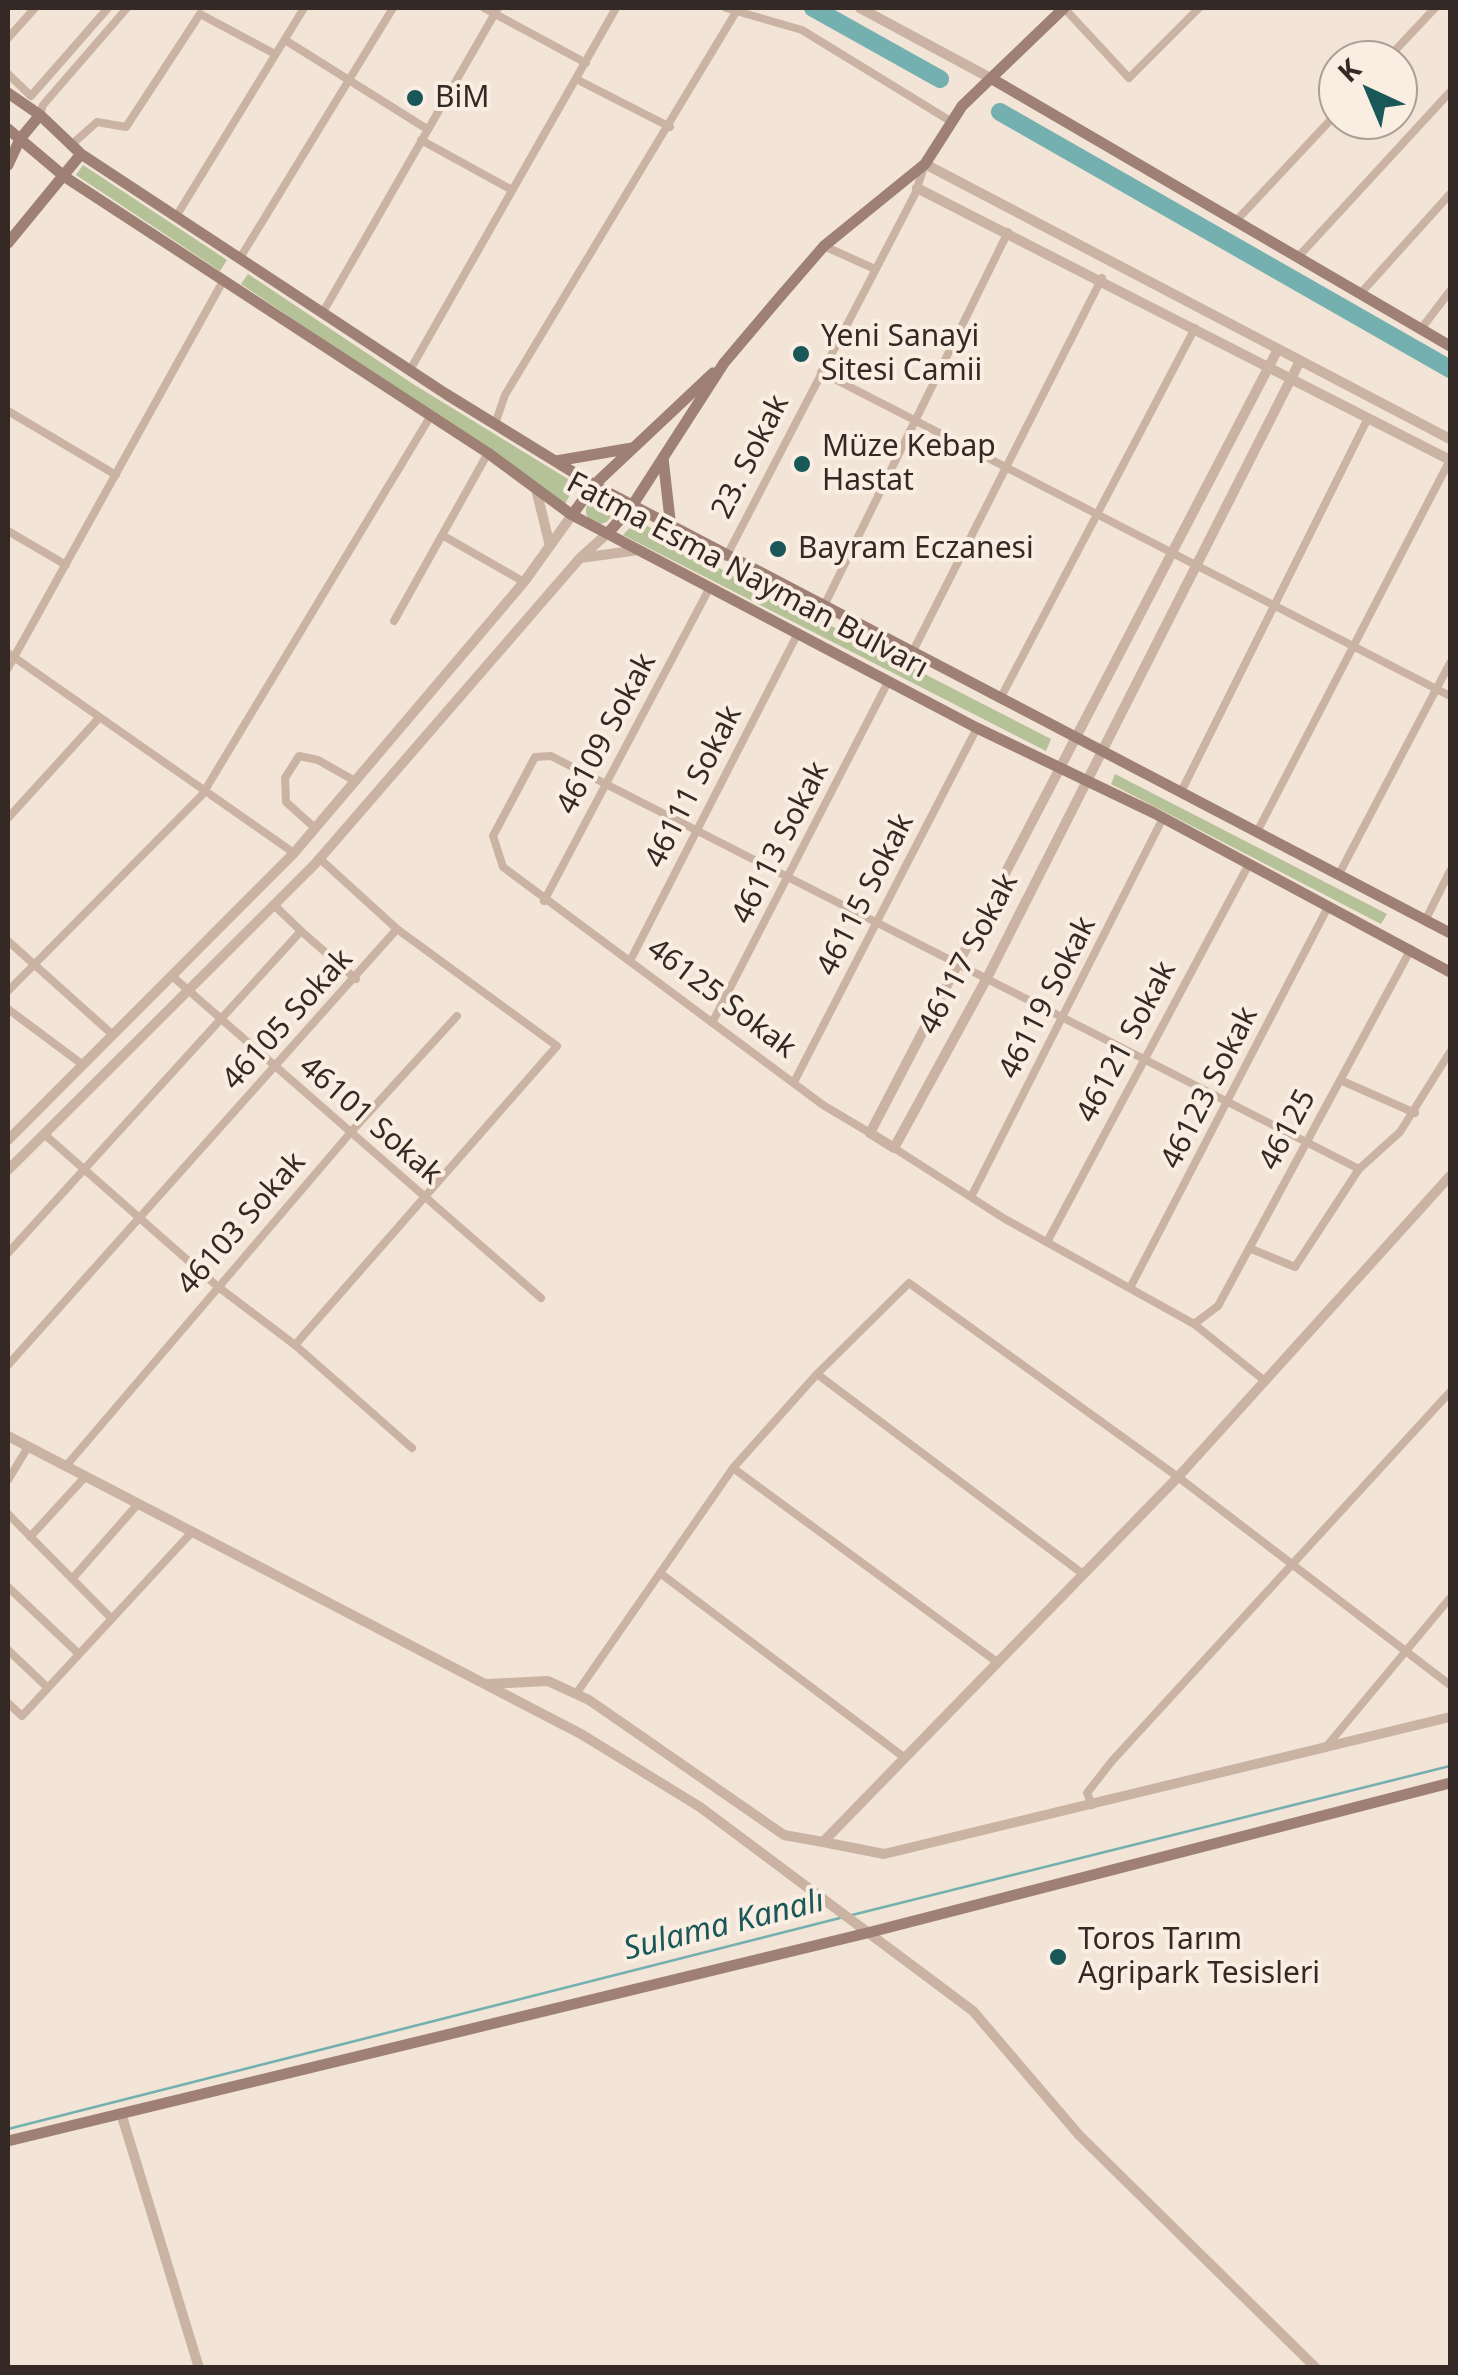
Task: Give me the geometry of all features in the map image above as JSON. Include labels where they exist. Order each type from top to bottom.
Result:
[{"type":"main road","points":[[572,515],[594,485],[724,363],[824,246],[925,164],[962,106],[994,80],[1064,8]]},
{"type":"main road","points":[[994,80],[1450,346]]},
{"type":"main road","name":"Fatma Esma Nayman Bulvarı","points":[[8,93],[76,150],[410,370],[594,485],[1450,933]]},
{"type":"main road","points":[[8,165],[20,139],[40,116]]},
{"type":"main road","name":"Fatma Esma Nayman Bulvarı","points":[[8,129],[65,176],[488,453],[572,515],[888,682],[1164,818],[1450,972]]},
{"type":"main road","points":[[8,243],[65,176],[76,150]]},
{"type":"main road","points":[[224,281],[240,258]]},
{"type":"main road","points":[[609,532],[632,506],[724,363]]},
{"type":"main road","points":[[556,461],[632,448]]},
{"type":"main road","points":[[662,458],[671,528]]},
{"type":"main road","points":[[8,2142],[867,1933],[1450,1783]]},
{"type":"street","points":[[8,38],[35,8]]},
{"type":"street","points":[[8,74],[32,96],[108,8]]},
{"type":"street","points":[[40,116],[43,104],[127,8]]},
{"type":"street","points":[[177,215],[304,8]]},
{"type":"street","points":[[240,258],[394,8]]},
{"type":"street","points":[[484,8],[497,11],[586,63]]},
{"type":"street","points":[[410,370],[616,8]]},
{"type":"street","points":[[860,8],[994,80]]},
{"type":"street","points":[[1064,8],[1128,78],[1199,8]]},
{"type":"street","points":[[1405,40],[1435,8]]},
{"type":"street","points":[[495,424],[506,395],[670,128],[731,10],[802,30],[952,122]]},
{"type":"street","points":[[323,312],[497,11]]},
{"type":"street","points":[[76,150],[97,122],[126,128],[200,14],[275,54]]},
{"type":"street","points":[[285,40],[428,129]]},
{"type":"street","points":[[576,78],[670,128]]},
{"type":"street","points":[[1296,258],[1450,92]]},
{"type":"street","points":[[1234,223],[1318,133]]},
{"type":"street","points":[[421,140],[512,190]]},
{"type":"street","points":[[925,164],[1450,439]]},
{"type":"street","name":"23. Sokak","points":[[726,557],[917,188],[925,164]]},
{"type":"street","points":[[917,188],[1102,278],[1450,460],[1258,832]]},
{"type":"street","points":[[1360,294],[1450,194]]},
{"type":"street","points":[[823,608],[1008,232]]},
{"type":"street","points":[[824,246],[875,269]]},
{"type":"street","points":[[912,653],[1102,278]]},
{"type":"street","points":[[8,668],[224,281]]},
{"type":"street","points":[[1421,329],[1450,291]]},
{"type":"street","points":[[1000,699],[1195,328]]},
{"type":"street","name":"46117 Sokak","points":[[870,1134],[1276,351]]},
{"type":"street","name":"46117 Sokak","points":[[894,1148],[987,978],[1299,362]]},
{"type":"street","points":[[821,372],[1450,696]]},
{"type":"street","points":[[8,411],[116,475]]},
{"type":"street","points":[[8,991],[204,790],[430,417]]},
{"type":"street","points":[[1181,792],[1368,418]]},
{"type":"street","points":[[394,621],[488,453]]},
{"type":"street","points":[[536,488],[550,546]]},
{"type":"street","points":[[8,1140],[294,853],[524,582],[572,515]]},
{"type":"street","points":[[8,531],[66,566]]},
{"type":"street","points":[[8,1170],[319,858],[580,558],[609,532]]},
{"type":"street","points":[[442,534],[524,582]]},
{"type":"street","points":[[580,558],[640,550]]},
{"type":"street","name":"46109 Sokak","points":[[544,900],[709,589]]},
{"type":"street","name":"46111 Sokak","points":[[631,959],[797,635]]},
{"type":"street","points":[[12,655],[294,853]]},
{"type":"street","points":[[1340,874],[1450,663]]},
{"type":"street","name":"46113 Sokak","points":[[712,1023],[791,877],[888,682]]},
{"type":"street","points":[[8,818],[100,718]]},
{"type":"street","name":"46115 Sokak","points":[[794,1082],[978,728]]},
{"type":"street","points":[[316,828],[286,802],[285,778],[299,756],[318,760],[355,781]]},
{"type":"street","name":"46125 Sokak","points":[[606,784],[551,756],[535,758],[526,768],[492,836],[503,868],[870,1134]]},
{"type":"street","points":[[606,784],[1360,1169]]},
{"type":"street","name":"46119 Sokak","points":[[971,1198],[1164,818]]},
{"type":"street","points":[[295,1345],[556,1046],[397,929],[319,858]]},
{"type":"street","name":"46121 Sokak","points":[[1047,1242],[1249,864]]},
{"type":"street","points":[[1426,918],[1450,871]]},
{"type":"street","points":[[274,905],[356,979]]},
{"type":"street","name":"46123 Sokak","points":[[1130,1288],[1328,907]]},
{"type":"street","name":"46105 Sokak","points":[[8,1366],[397,929]]},
{"type":"street","points":[[8,1253],[301,931]]},
{"type":"street","points":[[8,941],[112,1035]]},
{"type":"street","name":"46125","points":[[1194,1324],[1218,1306],[1411,949]]},
{"type":"street","name":"46101 Sokak","points":[[172,976],[218,1021],[541,1298]]},
{"type":"street","points":[[8,1009],[83,1065]]},
{"type":"street","name":"46103 Sokak","points":[[66,1466],[351,1132],[458,1016]]},
{"type":"street","points":[[1249,1248],[1294,1267],[1360,1169],[1415,1113],[1450,1052]]},
{"type":"street","points":[[1340,1080],[1415,1113]]},
{"type":"street","points":[[44,1134],[217,1286],[295,1345],[412,1448]]},
{"type":"street","points":[[870,1134],[971,1198],[1194,1324],[1265,1380]]},
{"type":"street","points":[[822,1842],[1178,1477],[1449,1181]]},
{"type":"street","points":[[576,1694],[733,1468],[817,1374],[908,1282],[1178,1477],[1450,1685]]},
{"type":"street","points":[[8,1343],[18,1354]]},
{"type":"street","points":[[817,1374],[1083,1574]]},
{"type":"street","points":[[1092,1805],[1087,1793],[1112,1761],[1450,1392]]},
{"type":"street","points":[[8,1436],[581,1734],[700,1807],[973,2011],[1079,2135],[1316,2368]]},
{"type":"street","points":[[8,1480],[28,1447]]},
{"type":"street","points":[[733,1468],[998,1662]]},
{"type":"street","points":[[30,1537],[84,1477]]},
{"type":"street","points":[[72,1579],[137,1504]]},
{"type":"street","points":[[8,1514],[112,1619]]},
{"type":"street","points":[[8,1703],[22,1716],[191,1533]]},
{"type":"street","points":[[660,1573],[905,1758]]},
{"type":"street","points":[[8,1587],[79,1654]]},
{"type":"street","points":[[1323,1750],[1403,1649],[1450,1598]]},
{"type":"street","points":[[8,1650],[48,1688]]},
{"type":"street","points":[[486,1684],[548,1680],[576,1694],[784,1835],[884,1854],[1450,1717]]},
{"type":"street","points":[[120,2114],[199,2368]]},
{"type":"green space","points":[[83,165],[227,260],[220,271],[76,175]]},
{"type":"green space","points":[[248,274],[413,384],[576,484],[565,504],[241,284]]},
{"type":"green space","points":[[599,498],[608,502],[612,511],[608,520],[599,524],[590,520],[586,511],[590,502]]},
{"type":"green space","points":[[637,520],[728,573],[1051,739],[1046,751],[623,535]]},
{"type":"green space","points":[[1115,774],[1387,914],[1381,924],[1111,784]]},
{"type":"waterway","points":[[813,8],[940,79]]},
{"type":"waterway","points":[[1000,112],[1450,369]]},
{"type":"waterway","name":"Sulama Kanalı","points":[[852,1915],[1450,1766]]},
{"type":"waterway","name":"Sulama Kanalı","points":[[8,2129],[840,1918]]},
{"type":"place","name":"BiM","points":[[415,98]]},
{"type":"place","name":"Yeni Sanayi Sitesi Camii","points":[[801,354]]},
{"type":"place","name":"Müze Kebap Hastat","points":[[802,464]]},
{"type":"place","name":"Bayram Eczanesi","points":[[778,549]]},
{"type":"place","name":"Toros Tarım Agripark Tesisleri","points":[[1058,1957]]}]
